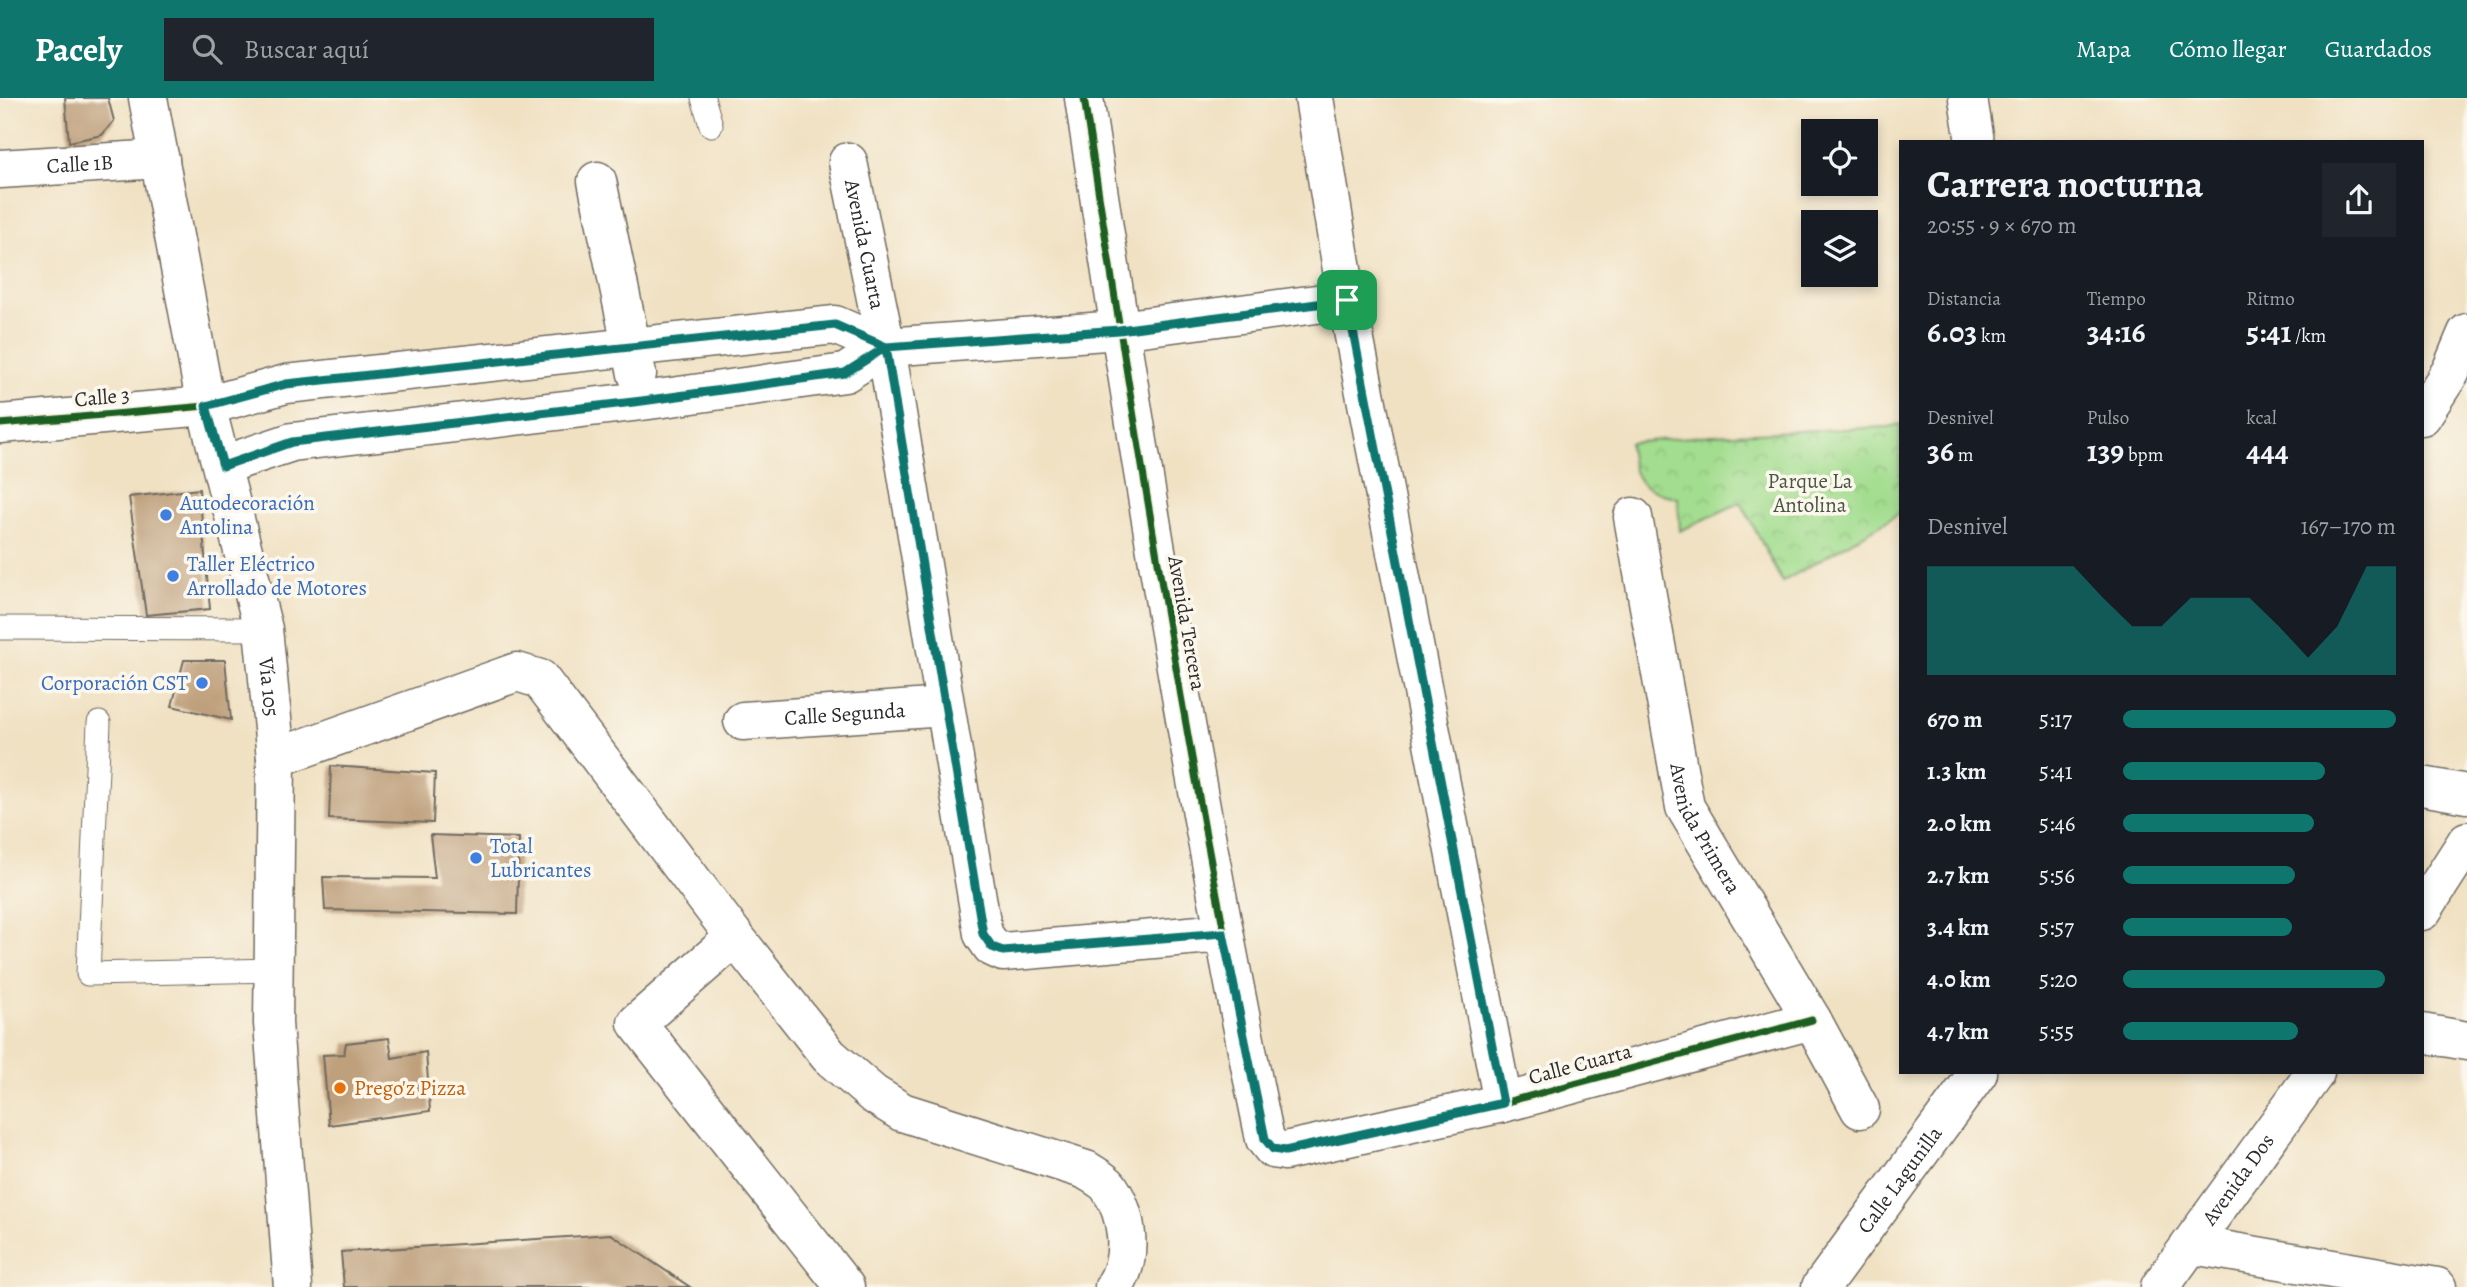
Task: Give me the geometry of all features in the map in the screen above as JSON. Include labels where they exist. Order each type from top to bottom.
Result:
[{"type":"street","name":"Vía 105","points":[[148,98],[206,406],[263,629],[276,758],[273,1023],[293,1287]]},
{"type":"street","name":"Avenida Tercera","points":[[1084,98],[1119,330],[1223,933],[1265,1139],[1273,1149]]},
{"type":"street","points":[[1314,98],[1347,300],[1503,1103]]},
{"type":"street","points":[[1968,98],[1975,140]]},
{"type":"street","name":"Calle 1B","points":[[0,169],[160,159]]},
{"type":"street","name":"Avenida Cuarta","points":[[848,162],[886,347],[983,934],[992,947],[1003,951],[1223,933]]},
{"type":"street","points":[[597,181],[642,401]]},
{"type":"street","points":[[223,466],[292,442],[642,401],[845,373],[886,347],[1119,330],[1347,300]]},
{"type":"street","name":"Calle 3","points":[[0,424],[206,406],[286,384],[632,349],[835,325],[886,347]]},
{"type":"street","points":[[2424,413],[2451,371],[2467,333]]},
{"type":"street","name":"Avenida Primera","points":[[1633,517],[1685,807],[1812,1020],[1860,1109]]},
{"type":"street","points":[[276,758],[517,672],[540,679],[735,937],[829,1056],[873,1094],[902,1112],[1086,1170],[1107,1184],[1122,1214],[1127,1247],[1122,1275],[1114,1287]]},
{"type":"street","name":"Calle Segunda","points":[[743,721],[945,707]]},
{"type":"street","points":[[2424,786],[2467,794]]},
{"type":"street","points":[[2424,908],[2467,841]]},
{"type":"street","points":[[735,937],[637,1023],[845,1287]]},
{"type":"street","name":"Calle Cuarta","points":[[1273,1149],[1285,1151],[1503,1103],[1812,1020]]},
{"type":"street","points":[[2424,1033],[2467,1041]]},
{"type":"street","name":"Calle Lagunilla","points":[[1821,1287],[1977,1074]]},
{"type":"street","name":"Avenida Dos","points":[[2160,1287],[2314,1074]]},
{"type":"street","points":[[2193,1245],[2437,1287]]},
{"type":"lane","points":[[703,98],[711,125]]},
{"type":"lane","points":[[0,628],[263,629]]},
{"type":"lane","points":[[99,723],[88,974],[273,970]]},
{"type":"green space","name":"Parque La Antolina","points":[[1899,424],[1899,514],[1782,582],[1741,502],[1680,531],[1678,498],[1655,491],[1641,482],[1636,476],[1630,456],[1629,443],[1711,435],[1889,427]]},
{"type":"building","points":[[65,98],[108,98],[114,121],[102,135],[69,142]]},
{"type":"building","name":"Taller Eléctrico Arrollado de Motores","points":[[199,489],[210,609],[146,615],[129,497]]},
{"type":"building","name":"Corporación CST","points":[[184,660],[225,660],[231,720],[172,706]]},
{"type":"building","points":[[331,766],[435,773],[433,823],[329,819]]},
{"type":"building","name":"Total Lubricantes","points":[[430,835],[519,838],[517,914],[325,910],[323,877],[435,878]]},
{"type":"building","points":[[389,1038],[392,1058],[426,1052],[430,1111],[329,1125],[323,1055],[344,1054],[346,1043]]},
{"type":"building","points":[[611,1234],[690,1287],[344,1287],[341,1252]]},
{"type":"cycle path","points":[[1084,98],[1168,620],[1214,880],[1265,1139],[1273,1149],[1285,1151],[1503,1103],[1812,1020]]},
{"type":"cycle path","points":[[0,424],[206,406],[286,384],[835,325],[886,347],[1119,330],[1347,300]]},
{"type":"place","name":"Autodecoración Antolina","points":[[166,515]]},
{"type":"place","name":"Taller Eléctrico Arrollado de Motores","points":[[173,576]]},
{"type":"place","name":"Corporación CST","points":[[202,683]]},
{"type":"place","name":"Total Lubricantes","points":[[476,858]]},
{"type":"place","name":"Prego'z Pizza","points":[[340,1088]]},
{"type":"route","points":[[1347,300],[1119,330],[886,347],[845,373],[642,401],[292,442],[223,466],[206,406],[286,384],[632,349],[835,325],[886,347],[983,934],[992,947],[1003,951],[1223,933],[1265,1139],[1273,1149],[1285,1151],[1503,1103],[1347,300]]}]
